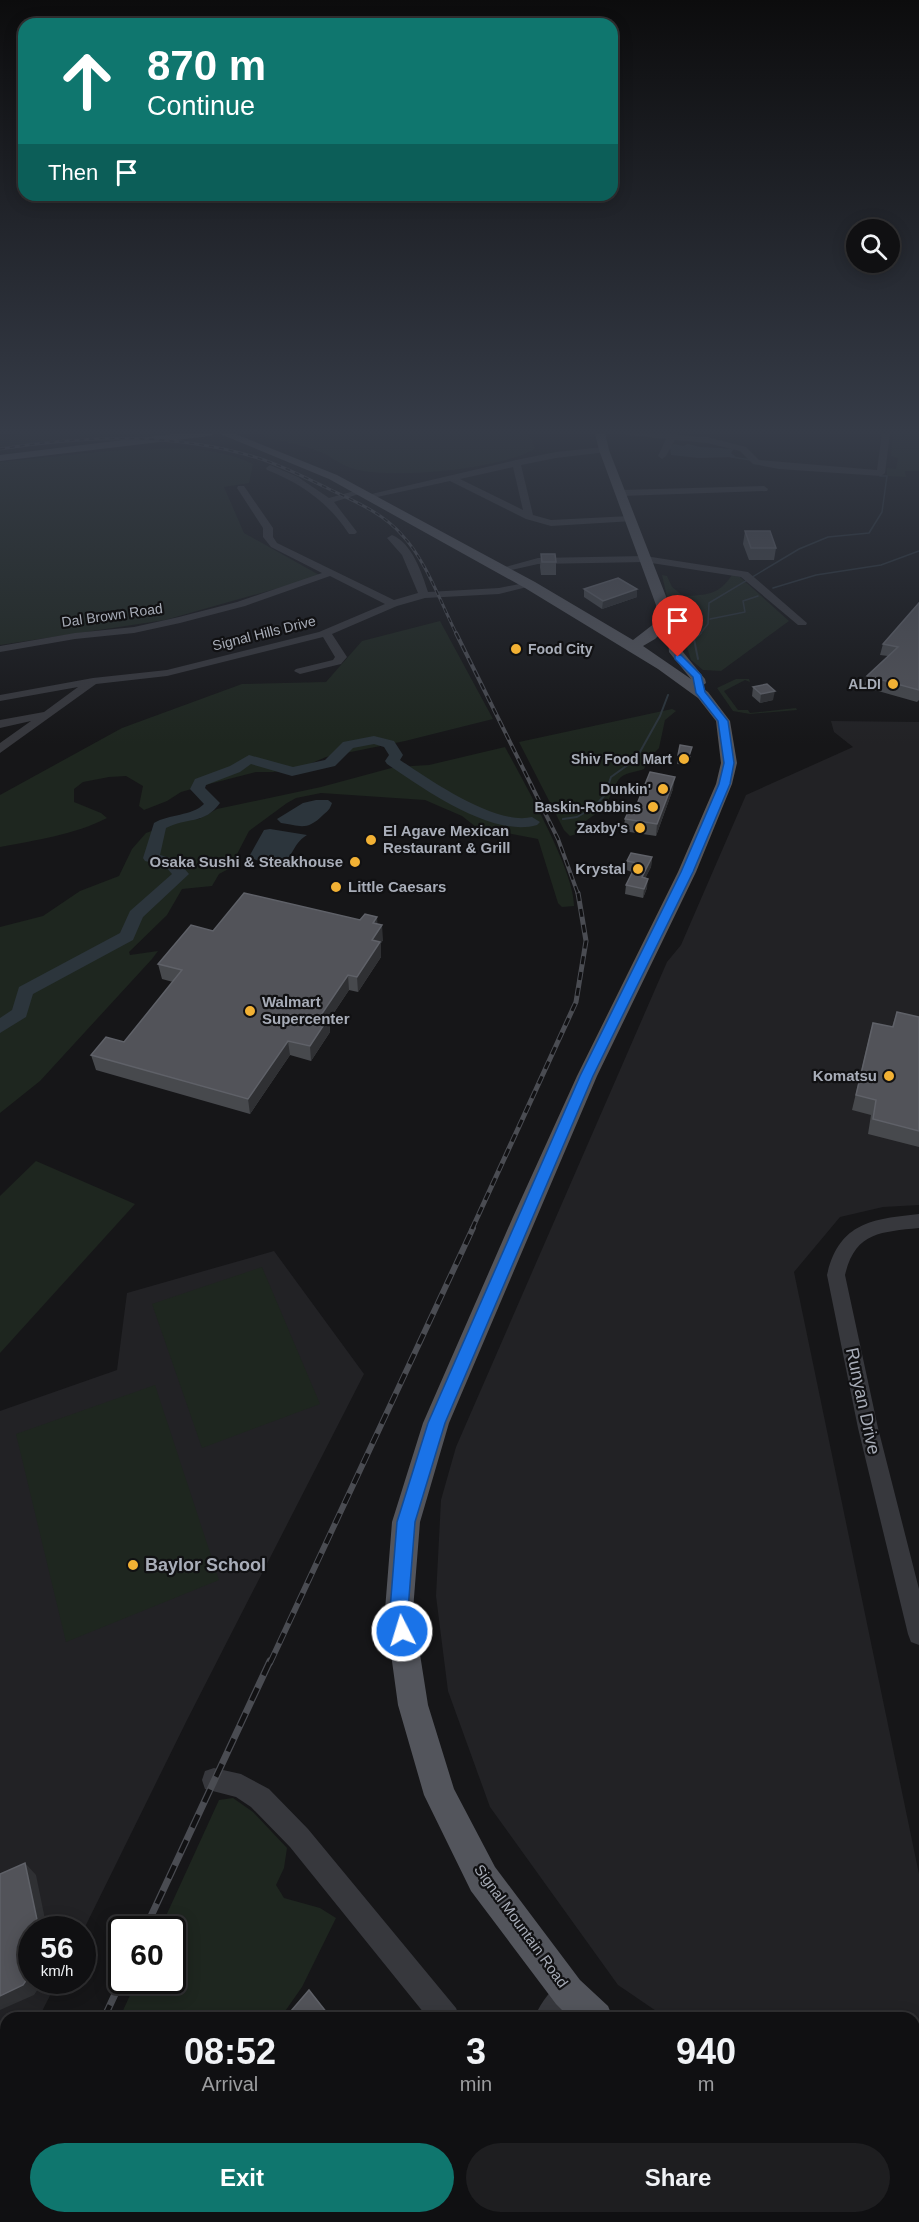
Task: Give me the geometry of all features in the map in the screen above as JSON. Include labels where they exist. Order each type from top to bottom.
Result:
[{"type":"main road","name":"Signal Mountain Road","points":[[444,537],[633,646],[701,693],[723,721],[729,763],[724,784],[687,872],[587,1076],[436,1423],[406,1522],[399,1610],[413,1706],[440,1795],[483,1879],[558,2005],[579,2012]]},
{"type":"main road","points":[[637,537],[663,605],[673,623],[675,651],[698,677],[701,693]]},
{"type":"main road","points":[[633,646],[657,631],[664,616],[663,605]]},
{"type":"street","points":[[268,537],[272,544],[393,604]]},
{"type":"street","points":[[392,538],[401,546],[420,582],[424,595]]},
{"type":"street","points":[[503,569],[538,561],[645,559],[744,574],[802,623]]},
{"type":"street","name":"Dal Brown Road","points":[[0,648],[75,636],[134,630],[180,620],[241,604],[330,573]]},
{"type":"street","name":"Signal Hills Drive","points":[[0,698],[93,681],[167,673],[326,633],[393,604],[424,595],[499,591],[530,585]]},
{"type":"street","points":[[300,671],[337,662],[341,657],[326,633]]},
{"type":"street","points":[[0,749],[93,681]]},
{"type":"street","points":[[0,724],[47,715]]},
{"type":"street","name":"Runyan Drive","points":[[919,1221],[878,1226],[854,1236],[838,1258],[836,1275],[868,1428],[919,1634]]},
{"type":"street","points":[[214,1780],[241,1786],[260,1798],[283,1822],[441,2012]]},
{"type":"shaded area","points":[[0,537],[251,537],[321,576],[165,620],[0,645]]},
{"type":"shaded area","points":[[662,575],[667,576],[672,587],[683,596],[712,593],[722,587],[732,575],[740,577],[789,621],[721,671],[703,670],[691,660],[685,641],[685,632],[668,601]]},
{"type":"shaded area","points":[[440,621],[493,719],[405,741],[326,757],[305,766],[273,772],[256,772],[213,783],[181,792],[167,801],[144,810],[139,806],[143,786],[126,776],[83,782],[74,789],[74,802],[101,813],[107,818],[68,833],[0,847],[0,795],[122,728],[242,684],[326,682],[362,641]]},
{"type":"shaded area","points":[[736,679],[749,679],[750,682],[745,680],[724,691],[738,710],[748,710],[750,713],[796,708],[797,710],[750,714],[733,711],[717,688]]},
{"type":"shaded area","points":[[672,709],[676,711],[665,720],[659,748],[648,759],[644,769],[621,777],[605,806],[587,820],[579,833],[570,836],[564,830],[519,742]]},
{"type":"shaded area","name":"Komatsu","points":[[831,721],[919,722],[919,1205],[883,1207],[840,1217],[794,1272],[919,1874],[919,2012],[658,2012],[618,1985],[490,1807],[448,1691],[436,1596],[441,1500],[456,1447],[667,962],[681,945],[746,795],[853,747],[834,732]]},
{"type":"shaded area","points":[[505,747],[557,849],[572,891],[574,906],[562,907],[558,903],[538,839],[476,827],[462,816],[425,800],[321,793],[296,798],[249,831],[235,858],[234,866],[219,874],[212,886],[182,889],[167,915],[129,952],[130,955],[158,951],[152,959],[40,1081],[0,1113],[0,927],[43,916],[80,891],[119,876],[132,849],[146,833],[180,821],[199,819],[217,809],[321,787],[395,767],[429,765]]},
{"type":"shaded area","points":[[328,800],[332,803],[328,811],[308,825],[281,823],[277,819],[303,803]]},
{"type":"shaded area","points":[[264,830],[307,835],[282,862],[255,860],[250,855]]},
{"type":"shaded area","points":[[36,1161],[135,1204],[0,1353],[0,1196]]},
{"type":"shaded area","name":"Baylor School","points":[[274,1251],[364,1374],[187,1720],[90,1916],[18,1916],[18,1994],[51,1994],[42,2012],[0,2012],[0,1411],[117,1370],[127,1293]]},
{"type":"shaded area","points":[[262,1267],[320,1404],[202,1448],[152,1304]]},
{"type":"shaded area","points":[[155,1385],[219,1580],[66,1642],[16,1434]]},
{"type":"shaded area","points":[[233,1798],[253,1812],[287,1848],[284,1868],[276,1885],[284,1898],[320,1908],[336,1918],[302,1987],[284,2012],[122,2012],[131,1994],[186,1994],[186,1916],[166,1916],[219,1800]]},
{"type":"building","points":[[747,537],[772,537],[776,548],[751,548]]},
{"type":"building","points":[[541,554],[555,554],[556,562],[542,562]]},
{"type":"building","points":[[618,578],[637,589],[603,601],[584,589]]},
{"type":"building","points":[[919,603],[919,690],[867,676],[898,647],[883,644]]},
{"type":"building","points":[[767,684],[775,691],[761,694],[753,687]]},
{"type":"building","points":[[680,745],[692,747],[689,756],[678,755]]},
{"type":"building","points":[[650,772],[675,777],[657,824],[625,819],[630,808],[635,809]]},
{"type":"building","points":[[631,853],[652,857],[642,877],[648,879],[644,889],[626,885],[637,863],[627,861]]},
{"type":"building","name":"Walmart Supercenter","points":[[244,893],[360,920],[365,914],[377,917],[373,923],[382,925],[372,940],[380,942],[357,977],[348,975],[321,1015],[329,1017],[310,1046],[288,1041],[248,1099],[91,1055],[106,1037],[124,1042],[182,970],[158,964],[191,925],[213,931]]},
{"type":"building","name":"Komatsu","points":[[897,1012],[919,1017],[919,1131],[873,1119],[876,1100],[856,1095],[873,1023],[893,1027]]},
{"type":"building","points":[[25,1863],[36,1916],[18,1916],[18,1987],[0,1996],[0,1874]]},
{"type":"building","points":[[309,1990],[326,2012],[290,2012]]},
{"type":"waterway","points":[[700,634],[708,624],[709,603],[799,549],[831,537]]},
{"type":"waterway","points":[[773,588],[816,575],[881,565],[919,551]]},
{"type":"waterway","points":[[710,619],[745,612],[743,601],[758,596]]},
{"type":"waterway","points":[[698,659],[694,639],[700,634]]},
{"type":"waterway","points":[[563,819],[577,817],[593,808],[605,795],[611,777],[636,759],[660,716],[668,695]]},
{"type":"waterway","points":[[0,1027],[20,1013],[25,991],[127,936],[136,915],[181,874],[171,863],[151,858],[159,826],[172,819],[197,815],[205,811],[212,803],[197,789],[200,782],[235,769],[249,759],[292,772],[330,763],[348,745],[374,740],[389,744],[396,755],[392,761],[472,808],[505,821],[520,824],[532,822]]},
{"type":"railway","points":[[403,537],[418,557],[457,635]]},
{"type":"railway","points":[[456,633],[558,839],[578,894]]},
{"type":"railway","points":[[472,1229],[576,1002],[586,941],[578,893]]},
{"type":"railway","points":[[270,1663],[473,1228]]},
{"type":"railway","points":[[151,1916],[270,1661]]},
{"type":"railway","points":[[107,2012],[115,1994]]},
{"type":"place","name":"Food City","points":[[516,649]]},
{"type":"place","name":"ALDI","points":[[893,684]]},
{"type":"place","name":"Shiv Food Mart","points":[[684,759]]},
{"type":"place","name":"Dunkin'","points":[[663,789]]},
{"type":"place","name":"Baskin-Robbins","points":[[653,807]]},
{"type":"place","name":"Zaxby's","points":[[640,828]]},
{"type":"place","name":"El Agave Mexican Restaurant & Grill","points":[[371,840]]},
{"type":"place","name":"Osaka Sushi & Steakhouse","points":[[355,862]]},
{"type":"place","name":"Krystal","points":[[638,869]]},
{"type":"place","name":"Little Caesars","points":[[336,887]]},
{"type":"place","name":"Walmart Supercenter","points":[[250,1011]]},
{"type":"place","name":"Komatsu","points":[[889,1076]]},
{"type":"place","name":"Baylor School","points":[[133,1565]]},
{"type":"route","points":[[402,1631],[399,1610],[406,1522],[436,1423],[587,1076],[687,872],[724,784],[729,763],[723,721],[701,693],[698,677],[678,657]]}]
